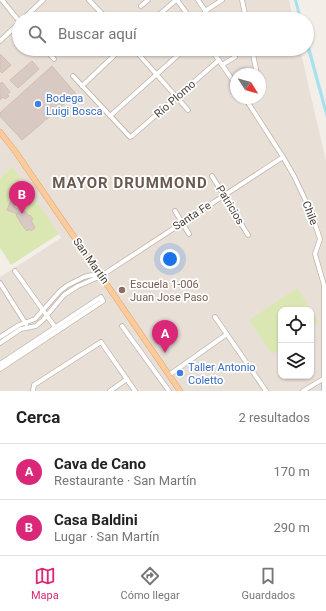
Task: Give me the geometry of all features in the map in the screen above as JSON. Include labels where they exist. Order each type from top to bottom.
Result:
[{"type":"main road","name":"San Martín","points":[[0,132],[15,151],[180,391]]},
{"type":"street","points":[[2,0],[12,13]]},
{"type":"street","points":[[30,12],[43,0]]},
{"type":"street","points":[[89,0],[100,12]]},
{"type":"street","points":[[141,6],[148,0]]},
{"type":"street","points":[[162,12],[176,0],[185,12]]},
{"type":"street","points":[[198,0],[205,11],[222,0]]},
{"type":"street","points":[[242,0],[245,12]]},
{"type":"street","points":[[0,41],[12,29]]},
{"type":"street","points":[[51,56],[54,59]]},
{"type":"street","points":[[82,86],[114,56]]},
{"type":"street","points":[[140,56],[188,110]]},
{"type":"street","points":[[73,76],[110,116],[177,56]]},
{"type":"street","points":[[216,56],[230,76]]},
{"type":"street","points":[[222,65],[234,56]]},
{"type":"street","points":[[253,56],[256,68]]},
{"type":"street","name":"Río Plomo","points":[[110,116],[130,137],[132,136],[219,60]]},
{"type":"street","name":"Chile","points":[[249,104],[294,176],[311,212],[320,239],[315,254],[324,285],[324,391]]},
{"type":"street","name":"Santa Fe","points":[[0,343],[21,329],[36,326],[64,295],[78,286],[101,276],[283,157]]},
{"type":"street","name":"Patricios","points":[[212,176],[248,235]]},
{"type":"street","points":[[175,211],[189,234]]},
{"type":"street","points":[[15,271],[55,327]]},
{"type":"street","points":[[0,337],[19,325],[35,319],[60,291],[84,277],[92,275],[101,276]]},
{"type":"street","points":[[84,277],[87,282]]},
{"type":"street","points":[[0,283],[29,327]]},
{"type":"street","points":[[60,291],[64,295]]},
{"type":"street","points":[[0,364],[100,297],[103,301],[0,369]]},
{"type":"street","points":[[216,317],[266,391]]},
{"type":"street","points":[[122,326],[168,391]]},
{"type":"street","points":[[169,375],[227,334]]},
{"type":"street","points":[[33,391],[34,385],[101,342],[135,391]]},
{"type":"street","points":[[110,391],[127,379]]},
{"type":"street","points":[[303,391],[323,379]]},
{"type":"shaded area","points":[[0,0],[289,0],[292,12],[12,12],[12,56],[302,56],[326,161],[326,391],[0,391],[0,277],[61,238],[13,167],[0,178]]},
{"type":"shaded area","points":[[0,54],[19,72],[6,84],[3,81],[0,84]]},
{"type":"green space","points":[[13,167],[59,234],[11,265],[0,248],[0,178]]},
{"type":"green space","points":[[297,288],[309,307],[278,307],[278,350],[272,354],[249,320]]},
{"type":"green space","points":[[314,314],[319,322],[314,325]]},
{"type":"water","points":[[294,0],[297,0],[300,12],[297,12]]},
{"type":"water","points":[[309,56],[312,56],[326,106],[326,118]]},
{"type":"building","points":[[0,54],[11,65],[2,73],[0,71]]},
{"type":"building","points":[[32,61],[39,69],[18,88],[10,80]]},
{"type":"building","name":"Bodega Luigi Bosca","points":[[52,66],[76,94],[22,140],[0,116],[0,113]]},
{"type":"building","points":[[2,82],[10,92],[7,95],[9,96],[5,99],[3,97],[0,100],[0,84]]},
{"type":"building","points":[[12,198],[17,200],[14,207],[22,213],[25,211],[33,219],[31,220],[35,228],[31,231],[29,229],[27,231],[22,225],[16,215],[18,214],[7,210]]},
{"type":"place","name":"Bodega Luigi Bosca","points":[[38,104]]},
{"type":"place","name":"Casa Baldini","points":[[22,214]]},
{"type":"place","name":"Escuela 1-006 Juan Jose Paso","points":[[122,290]]},
{"type":"place","name":"Cava de Cano","points":[[165,353]]},
{"type":"place","name":"Taller Antonio Coletto","points":[[180,373]]},
{"type":"district","name":"MAYOR DRUMMOND","points":[[130,183]]}]
